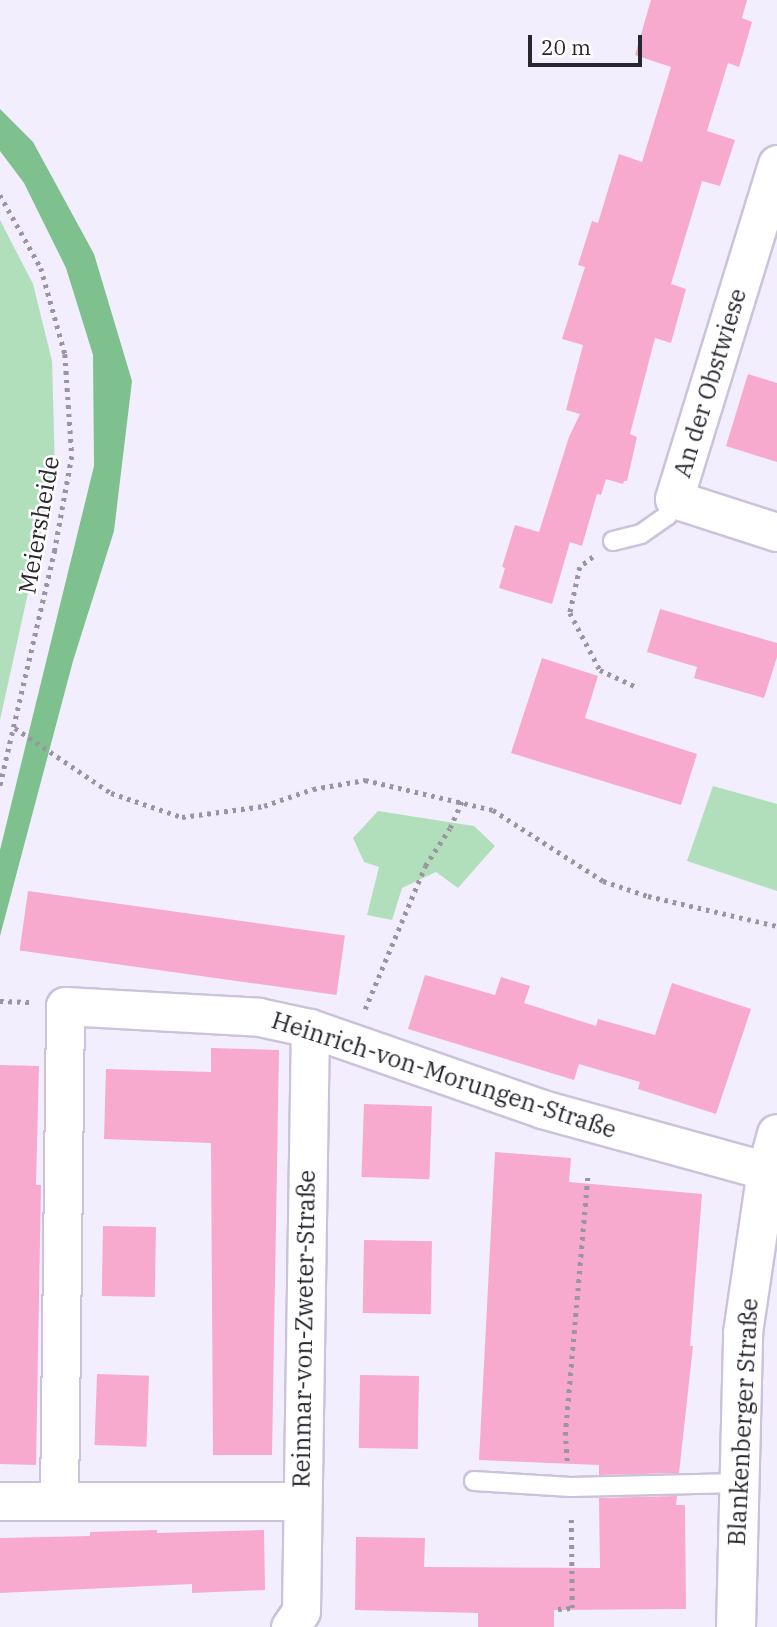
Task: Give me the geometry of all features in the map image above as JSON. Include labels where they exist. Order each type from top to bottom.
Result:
[{"type":"street","name":"An der Obstwiese","points":[[777,164],[674,499],[777,532]]},
{"type":"street","name":"Heinrich-von-Morungen-Straße","points":[[59,1501],[65,1006],[259,1017],[310,1028],[542,1109],[767,1171]]},
{"type":"street","name":"Reinmar-von-Zweter-Straße","points":[[290,1627],[300,1611],[310,1028]]},
{"type":"street","name":"Blankenberger Straße","points":[[736,1627],[743,1332],[767,1171],[777,1135]]},
{"type":"street","points":[[0,1501],[300,1501]]},
{"type":"lane","points":[[613,541],[641,534],[667,516],[674,499]]},
{"type":"lane","points":[[474,1481],[571,1487],[738,1483]]},
{"type":"path","name":"Meiersheide","points":[[0,195],[41,268],[65,354],[72,456],[15,728],[0,787]]},
{"type":"path","points":[[613,541],[580,568],[570,613],[600,670],[634,686]]},
{"type":"path","points":[[15,728],[111,793],[183,817],[264,806],[313,789],[365,780],[493,810],[603,881],[648,897],[777,926]]},
{"type":"path","points":[[354,1042],[385,958],[425,866],[450,828],[462,801]]},
{"type":"path","points":[[0,1001],[14,1002]]},
{"type":"path","points":[[558,1609],[572,1608],[571,1487],[565,1435],[587,1173]]},
{"type":"green space","points":[[0,109],[33,142],[94,254],[132,381],[114,531],[73,661],[0,936],[0,850],[94,466],[93,355],[66,268],[24,183],[0,151]]},
{"type":"green space","points":[[0,220],[33,284],[52,361],[55,470],[0,720]]},
{"type":"green space","points":[[713,786],[777,804],[777,891],[687,861]]},
{"type":"green space","points":[[378,811],[474,826],[495,846],[458,888],[436,872],[402,888],[392,920],[367,915],[379,867],[364,862],[353,838]]},
{"type":"building","points":[[651,0],[747,0],[742,18],[752,22],[739,67],[728,63],[707,131],[735,140],[720,186],[702,181],[671,284],[686,289],[671,343],[655,338],[630,434],[637,437],[627,481],[623,484],[606,479],[601,495],[597,494],[582,546],[570,542],[552,604],[499,588],[505,568],[502,567],[515,525],[539,532],[569,437],[580,414],[566,410],[583,345],[562,339],[585,267],[578,265],[592,221],[598,223],[619,154],[642,162],[671,67],[635,55]]},
{"type":"building","points":[[748,374],[777,383],[777,462],[726,446]]},
{"type":"building","points":[[660,609],[777,643],[777,657],[764,698],[694,678],[697,667],[647,652]]},
{"type":"building","points":[[542,658],[598,676],[585,718],[697,754],[681,805],[511,753]]},
{"type":"building","points":[[28,891],[345,936],[337,995],[20,950]]},
{"type":"building","points":[[425,975],[495,995],[501,977],[530,986],[524,1003],[596,1026],[598,1019],[655,1035],[672,983],[751,1009],[716,1114],[638,1089],[640,1082],[579,1064],[574,1080],[408,1029]]},
{"type":"building","points":[[211,1048],[279,1050],[272,1455],[213,1455],[211,1143],[104,1139],[106,1069],[211,1072]]},
{"type":"building","points":[[0,1065],[39,1066],[36,1185],[41,1185],[36,1465],[0,1464]]},
{"type":"building","points":[[364,1104],[432,1106],[429,1179],[361,1177]]},
{"type":"building","points":[[495,1152],[571,1158],[569,1182],[702,1194],[690,1346],[693,1346],[679,1473],[599,1475],[599,1465],[479,1460]]},
{"type":"building","points":[[103,1226],[156,1227],[155,1297],[102,1296]]},
{"type":"building","points":[[364,1240],[432,1241],[431,1314],[363,1313]]},
{"type":"building","points":[[97,1374],[149,1376],[146,1447],[95,1445]]},
{"type":"building","points":[[360,1375],[419,1376],[418,1449],[359,1448]]},
{"type":"building","points":[[677,1496],[676,1505],[685,1505],[686,1609],[554,1610],[554,1627],[478,1627],[478,1613],[355,1610],[356,1537],[425,1538],[424,1567],[600,1568],[599,1498]]},
{"type":"building","points":[[157,1530],[157,1533],[264,1530],[265,1590],[192,1593],[192,1584],[0,1593],[0,1538],[90,1536],[90,1532]]}]
